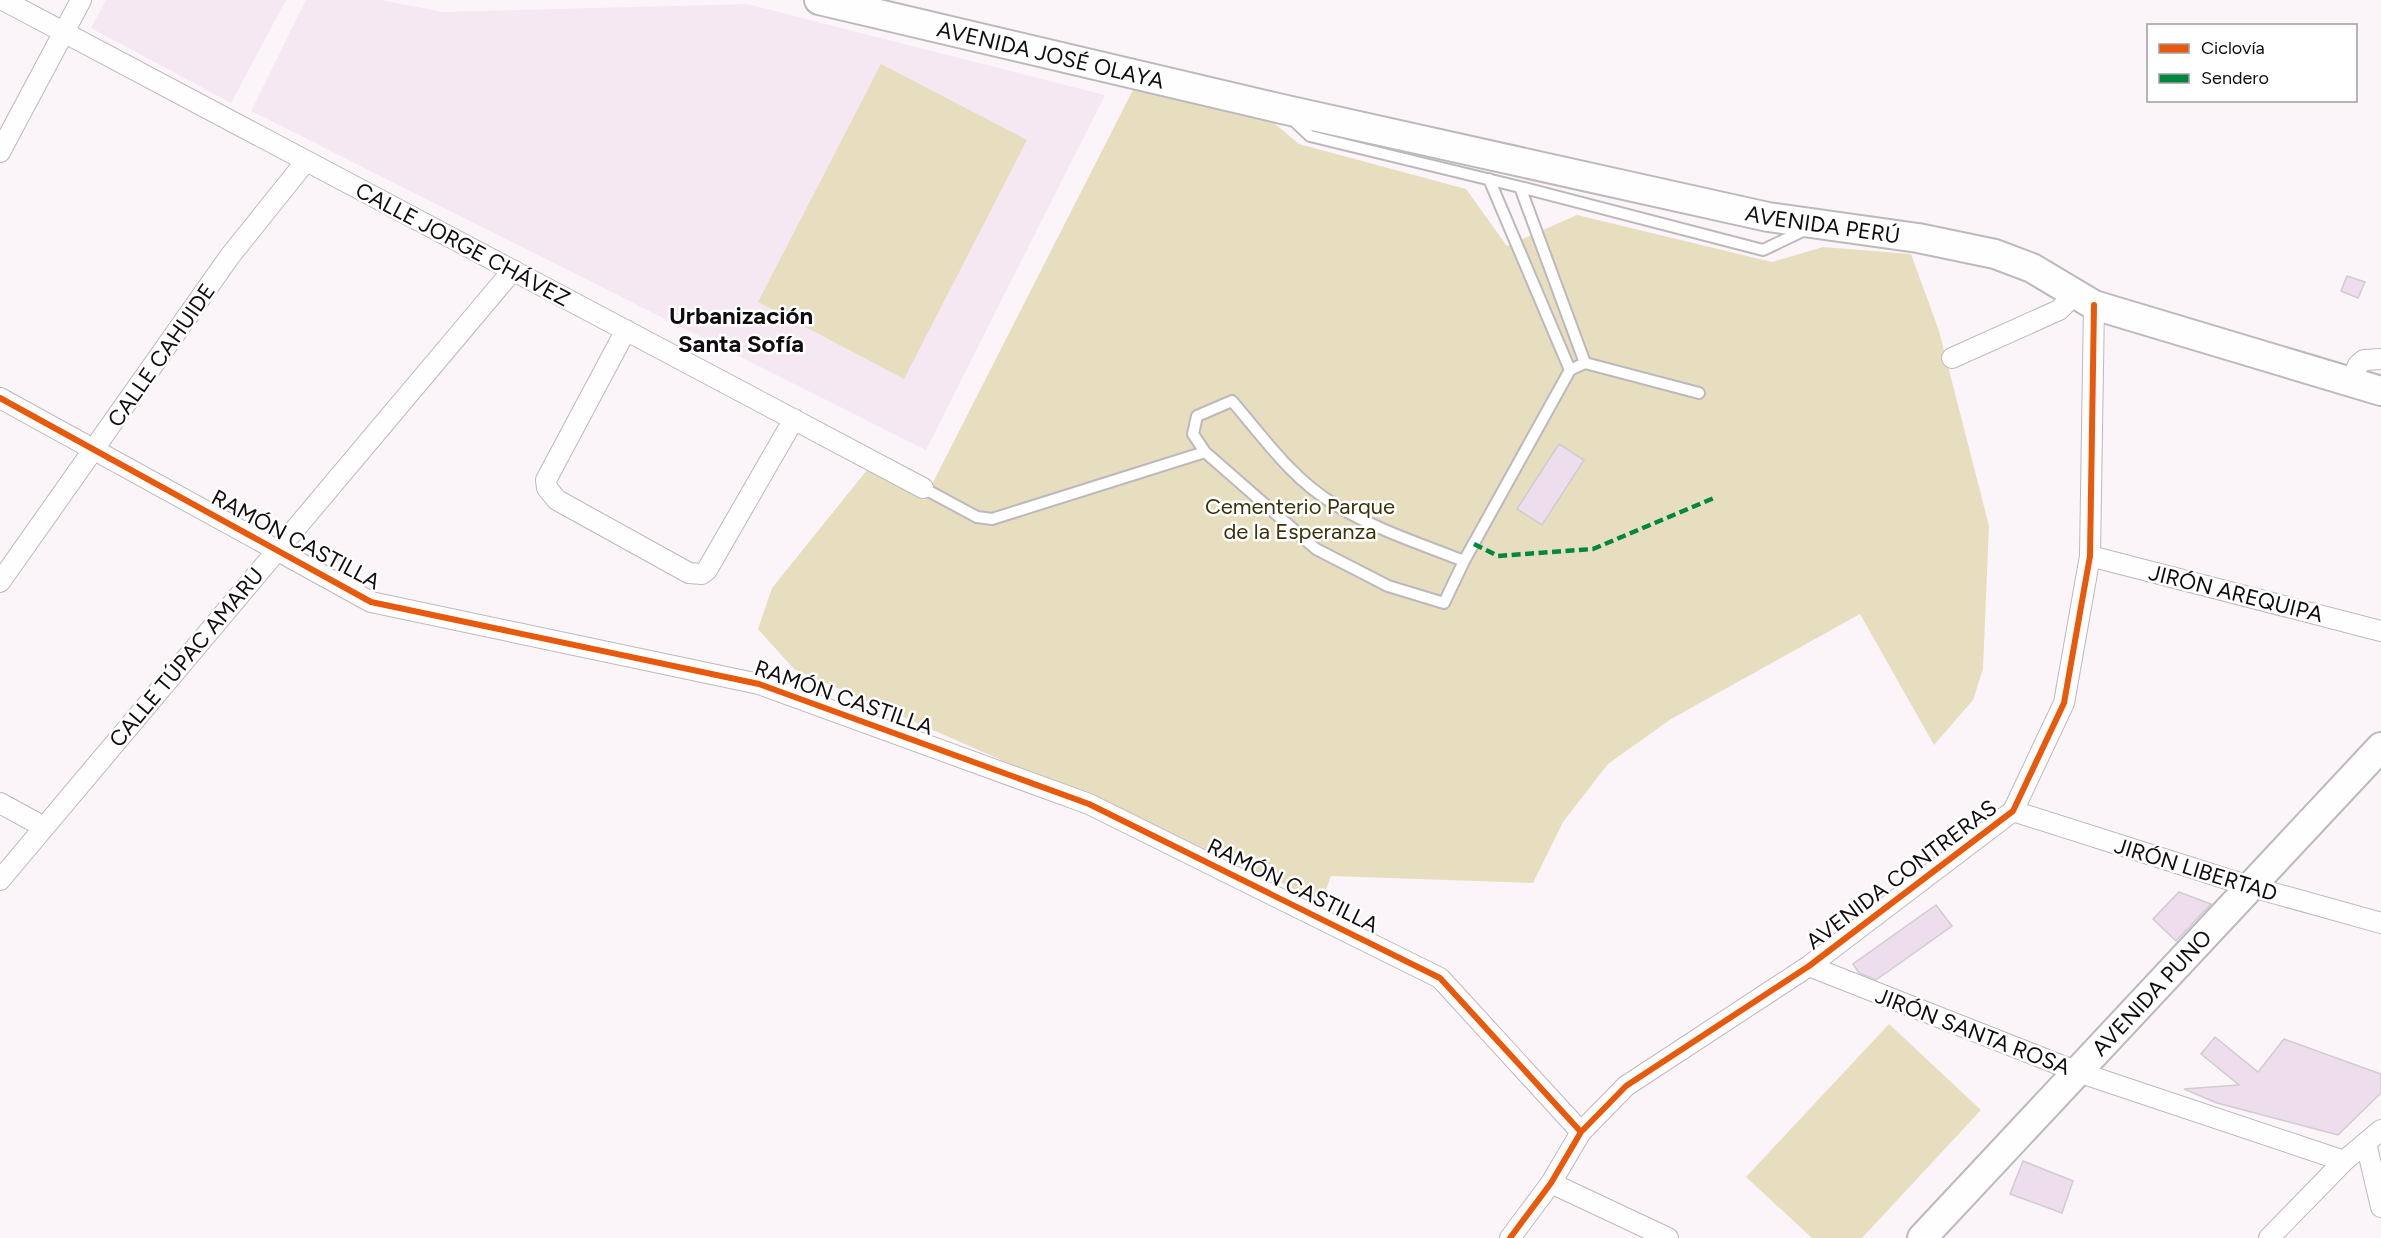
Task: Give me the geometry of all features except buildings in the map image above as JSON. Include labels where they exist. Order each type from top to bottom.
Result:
[{"type":"main road","name":"AVENIDA JOSÉ OLAYA","points":[[819,0],[1282,109]]},
{"type":"main road","name":"AVENIDA PERÚ","points":[[1282,109],[1768,217],[1918,238],[1995,254],[2032,268],[2084,300],[2381,391]]},
{"type":"main road","name":"AVENIDA PUNO","points":[[1922,1238],[2381,747]]},
{"type":"street","name":"CALLE JORGE CHÁVEZ","points":[[3,0],[923,488]]},
{"type":"street","points":[[0,152],[81,0]]},
{"type":"street","name":"CALLE CAHUIDE","points":[[0,582],[230,256],[306,161]]},
{"type":"street","name":"CALLE TÚPAC AMARU","points":[[0,880],[513,270]]},
{"type":"street","points":[[1952,358],[2084,300]]},
{"type":"street","name":"AVENIDA CONTRERAS","points":[[1510,1238],[1551,1183],[1581,1132],[1626,1086],[1809,966],[2013,811],[2064,703],[2090,556],[2084,300]]},
{"type":"street","points":[[626,330],[546,480],[547,488],[557,500],[689,573],[702,574],[707,570],[794,419]]},
{"type":"street","points":[[2350,383],[2358,365],[2364,360],[2381,359]]},
{"type":"street","name":"RAMÓN CASTILLA","points":[[0,398],[371,602],[759,684],[1089,804],[1440,978],[1581,1132]]},
{"type":"street","name":"JIRÓN AREQUIPA","points":[[2090,556],[2381,631]]},
{"type":"street","points":[[0,803],[44,827]]},
{"type":"street","name":"JIRÓN LIBERTAD","points":[[2013,811],[2252,887],[2381,923]]},
{"type":"street","name":"JIRÓN SANTA ROSA","points":[[1809,966],[2078,1072],[2344,1161]]},
{"type":"street","points":[[2269,1238],[2344,1161],[2381,1130]]},
{"type":"street","points":[[2366,1143],[2381,1207]]},
{"type":"street","points":[[1551,1183],[1668,1238]]},
{"type":"lane","points":[[1282,109],[1310,136],[1489,179],[1763,250],[1818,225]]},
{"type":"lane","points":[[1489,179],[1570,370]]},
{"type":"lane","points":[[1520,187],[1585,363]]},
{"type":"lane","points":[[1464,561],[1377,526],[1333,504],[1289,469],[1232,400],[1197,416],[1193,434],[1205,452],[1316,549],[1388,586],[1444,603],[1464,561],[1570,370],[1585,363],[1699,393]]},
{"type":"lane","points":[[923,488],[977,516],[992,519],[1205,452]]},
{"type":"shaded area","points":[[106,0],[286,0],[231,103],[91,28]]},
{"type":"shaded area","points":[[306,0],[380,0],[443,12],[747,4],[1105,95],[926,450],[251,111]]},
{"type":"green space","points":[[881,64],[1027,140],[904,379],[758,302]]},
{"type":"green space","name":"Cementerio Parque de la Esperanza","points":[[1136,84],[1268,118],[1299,144],[1466,189],[1507,246],[1577,215],[1772,262],[1823,247],[1911,254],[1939,331],[1989,526],[1983,669],[1973,700],[1934,745],[1860,614],[1671,719],[1608,764],[1563,822],[1533,883],[1331,876],[1322,901],[794,669],[758,629],[772,588],[867,470],[924,500]]},
{"type":"green space","points":[[1889,1024],[1981,1110],[1862,1238],[1812,1238],[1746,1177]]},
{"type":"marked path","points":[[1474,544],[1498,556],[1593,549],[1714,498]]},
{"type":"cycle path","points":[[1510,1238],[1551,1183],[1581,1132],[1626,1086],[1809,966],[2013,811],[2064,703],[2090,556],[2094,305]]},
{"type":"cycle path","points":[[0,398],[371,602],[759,684],[1089,804],[1440,978],[1581,1132]]},
{"type":"district","name":"Urbanización Santa Sofía","points":[[741,330]]}]
